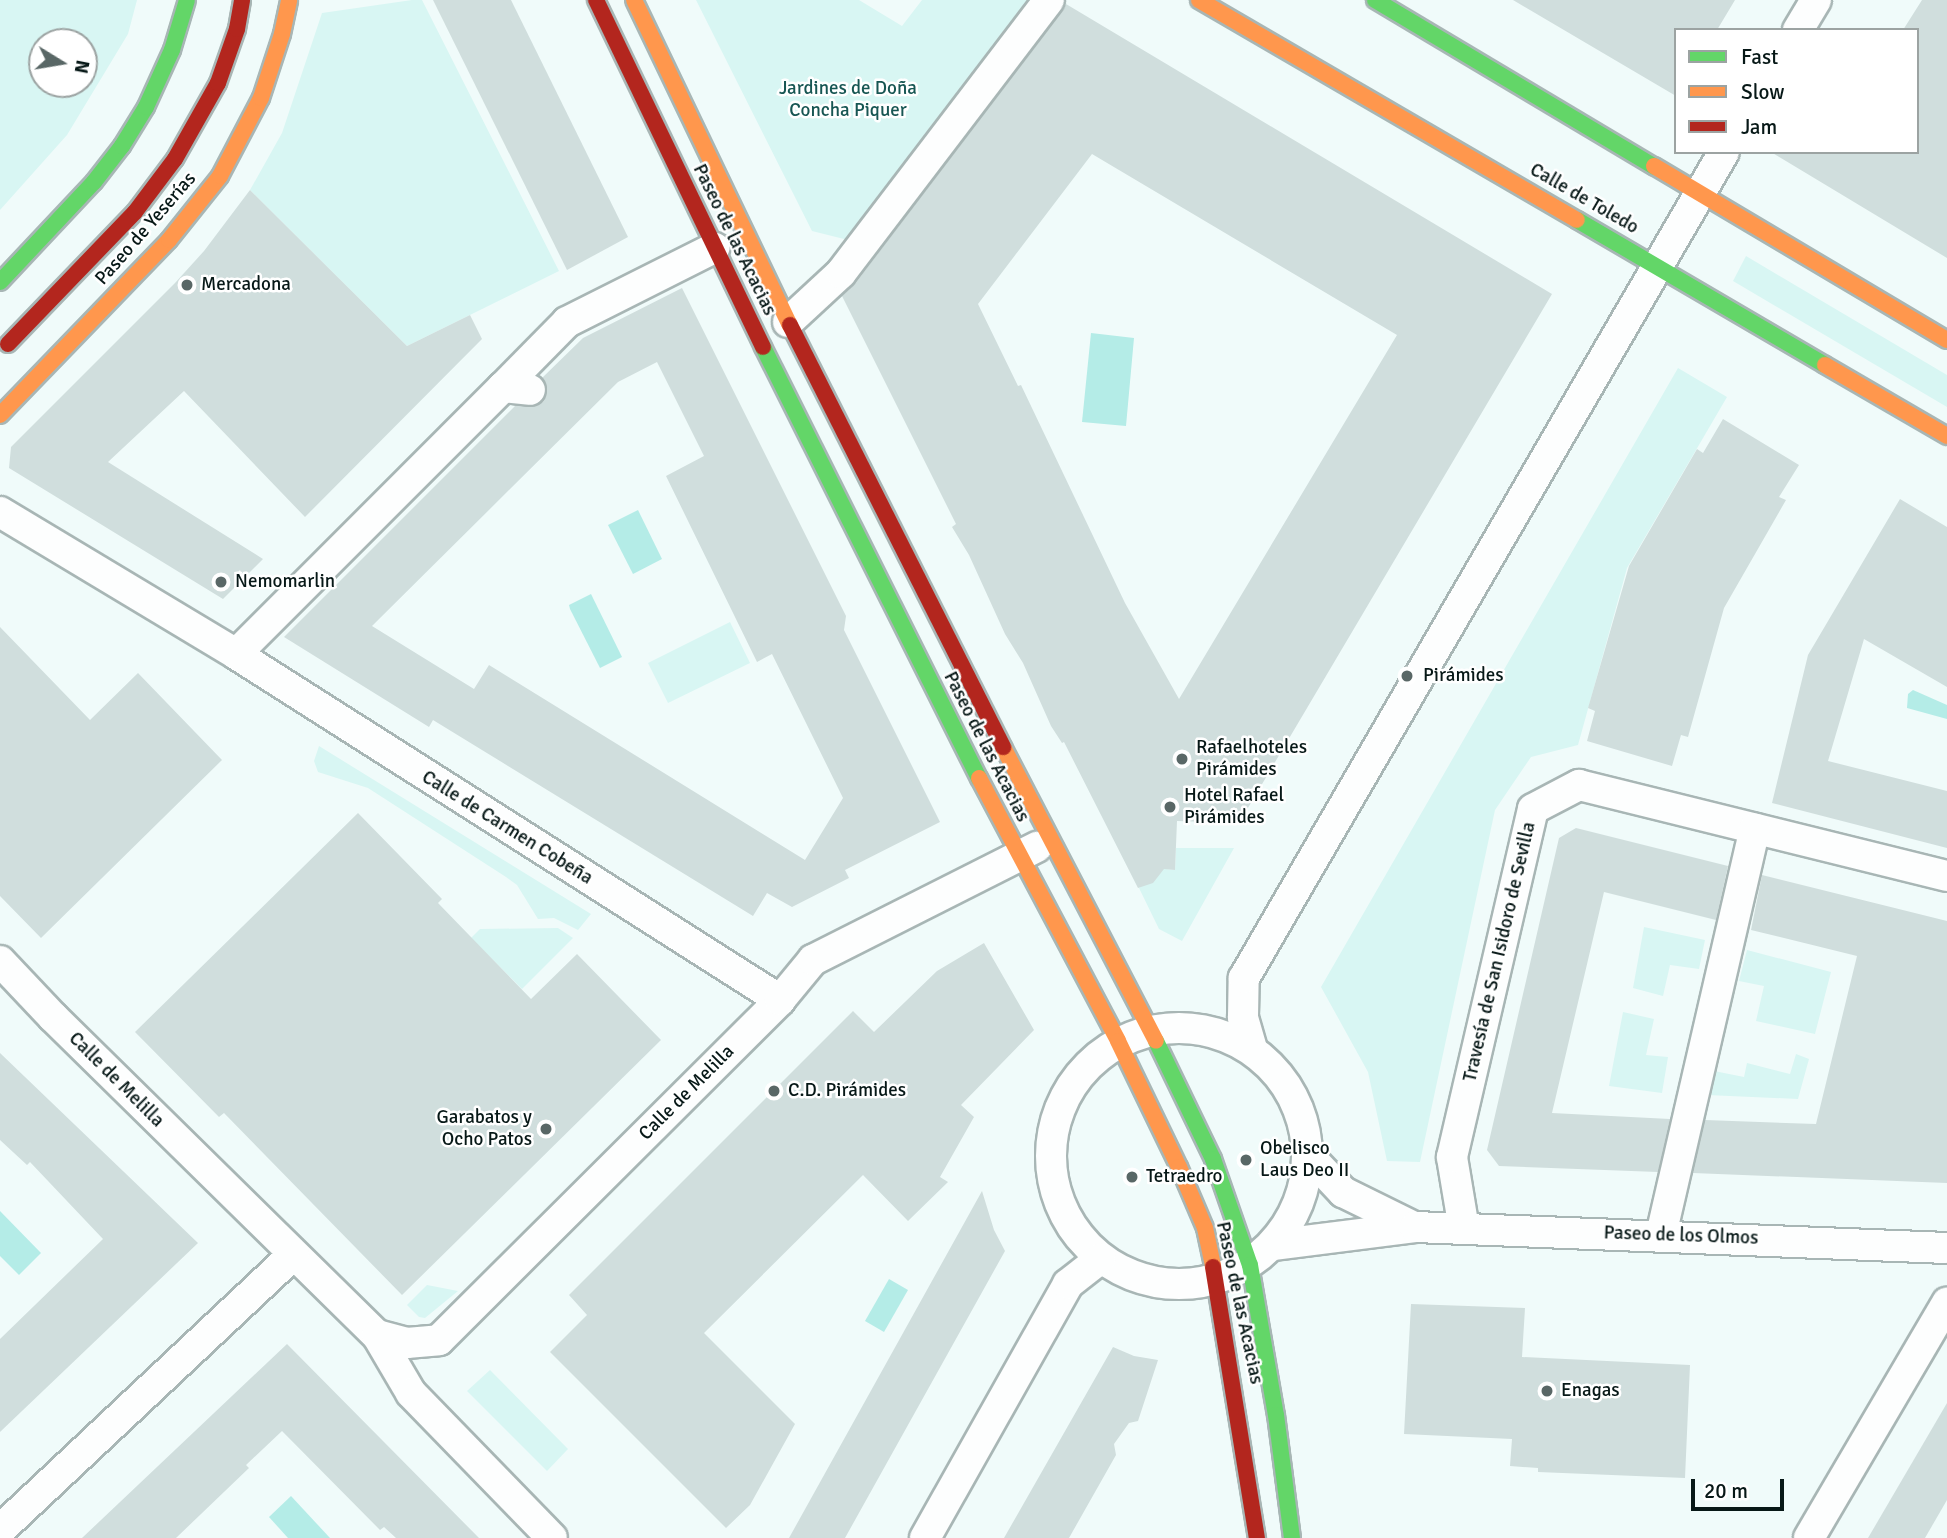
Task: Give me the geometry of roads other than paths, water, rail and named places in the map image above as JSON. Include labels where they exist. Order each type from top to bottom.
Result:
[{"type":"main road","points":[[0,282],[60,221],[122,146],[146,107],[172,50],[187,0]]},
{"type":"main road","name":"Paseo de Yeserías","points":[[9,344],[135,212],[175,159],[218,83],[237,29],[242,0]]},
{"type":"main road","name":"Paseo de Yeserías","points":[[0,415],[169,240],[220,176],[261,98],[282,34],[289,0]]},
{"type":"main road","name":"Paseo de las Acacias","points":[[596,0],[714,248],[1018,856],[1118,1041],[1179,1167],[1205,1228],[1216,1280],[1257,1538]]},
{"type":"main road","name":"Paseo de las Acacias","points":[[634,0],[788,322],[1050,841],[1150,1029],[1213,1159],[1250,1265],[1276,1415],[1292,1538]]},
{"type":"main road","name":"Calle de Toledo","points":[[1199,0],[1947,436]]},
{"type":"main road","points":[[1375,0],[1947,340]]},
{"type":"street","points":[[788,322],[841,273],[1049,0]]},
{"type":"street","points":[[1799,28],[1816,0]]},
{"type":"street","points":[[1252,1049],[1243,1017],[1244,978],[1723,154]]},
{"type":"street","points":[[236,654],[516,389],[567,322],[714,248]]},
{"type":"street","name":"Calle de Carmen Cobeña","points":[[0,512],[236,654],[780,1000]]},
{"type":"street","name":"Travesía de San Isidoro de Sevilla","points":[[1464,1229],[1452,1157],[1534,809],[1579,785],[1947,876]]},
{"type":"street","points":[[1661,1235],[1755,828]]},
{"type":"street","name":"Calle de Melilla","points":[[377,1335],[407,1343],[439,1340],[780,1000],[813,960],[1050,841]]},
{"type":"street","name":"Calle de Melilla","points":[[0,962],[377,1335],[411,1393],[552,1538]]},
{"type":"street","points":[[1189,1026],[1222,1033],[1252,1049],[1276,1069],[1294,1095],[1305,1125],[1309,1156],[1303,1191],[1273,1245],[1250,1265],[1216,1280],[1176,1286],[1136,1279],[1100,1259],[1062,1211],[1049,1164],[1056,1115],[1080,1072],[1118,1041],[1150,1029],[1189,1026]]},
{"type":"street","name":"Paseo de los Olmos","points":[[1309,1156],[1343,1192],[1415,1227]]},
{"type":"street","name":"Paseo de los Olmos","points":[[1273,1245],[1415,1227],[1947,1248]]},
{"type":"street","points":[[0,1530],[294,1254]]},
{"type":"street","points":[[925,1538],[1068,1284],[1100,1259]]},
{"type":"street","points":[[1809,1538],[1947,1303]]},
{"type":"water","points":[[1091,333],[1134,338],[1126,426],[1082,422]]},
{"type":"water","points":[[638,510],[662,559],[633,574],[608,525]]},
{"type":"water","points":[[591,594],[622,657],[600,668],[569,605]]},
{"type":"water","points":[[1913,690],[1947,705],[1947,719],[1907,708],[1908,694]]},
{"type":"water","points":[[0,1211],[41,1253],[19,1275],[0,1256]]},
{"type":"water","points":[[889,1279],[908,1290],[884,1332],[865,1321]]},
{"type":"water","points":[[291,1496],[330,1538],[288,1538],[269,1517]]},
{"type":"place","name":"Mercadona","points":[[187,285]]},
{"type":"place","name":"Nemomarlin","points":[[221,582]]},
{"type":"place","name":"Pirámides","points":[[1407,676]]},
{"type":"place","name":"Rafaelhoteles Pirámides","points":[[1182,759]]},
{"type":"place","name":"Hotel Rafael Pirámides","points":[[1170,807]]},
{"type":"place","name":"C.D. Pirámides","points":[[774,1091]]},
{"type":"place","name":"Garabatos y Ocho Patos","points":[[546,1129]]},
{"type":"place","name":"Obelisco Laus Deo II","points":[[1246,1160]]},
{"type":"place","name":"Tetraedro","points":[[1132,1177]]},
{"type":"place","name":"Enagas","points":[[1547,1391]]},
{"type":"park label","name":"Jardines de Doña Concha Piquer","points":[[848,100]]}]
